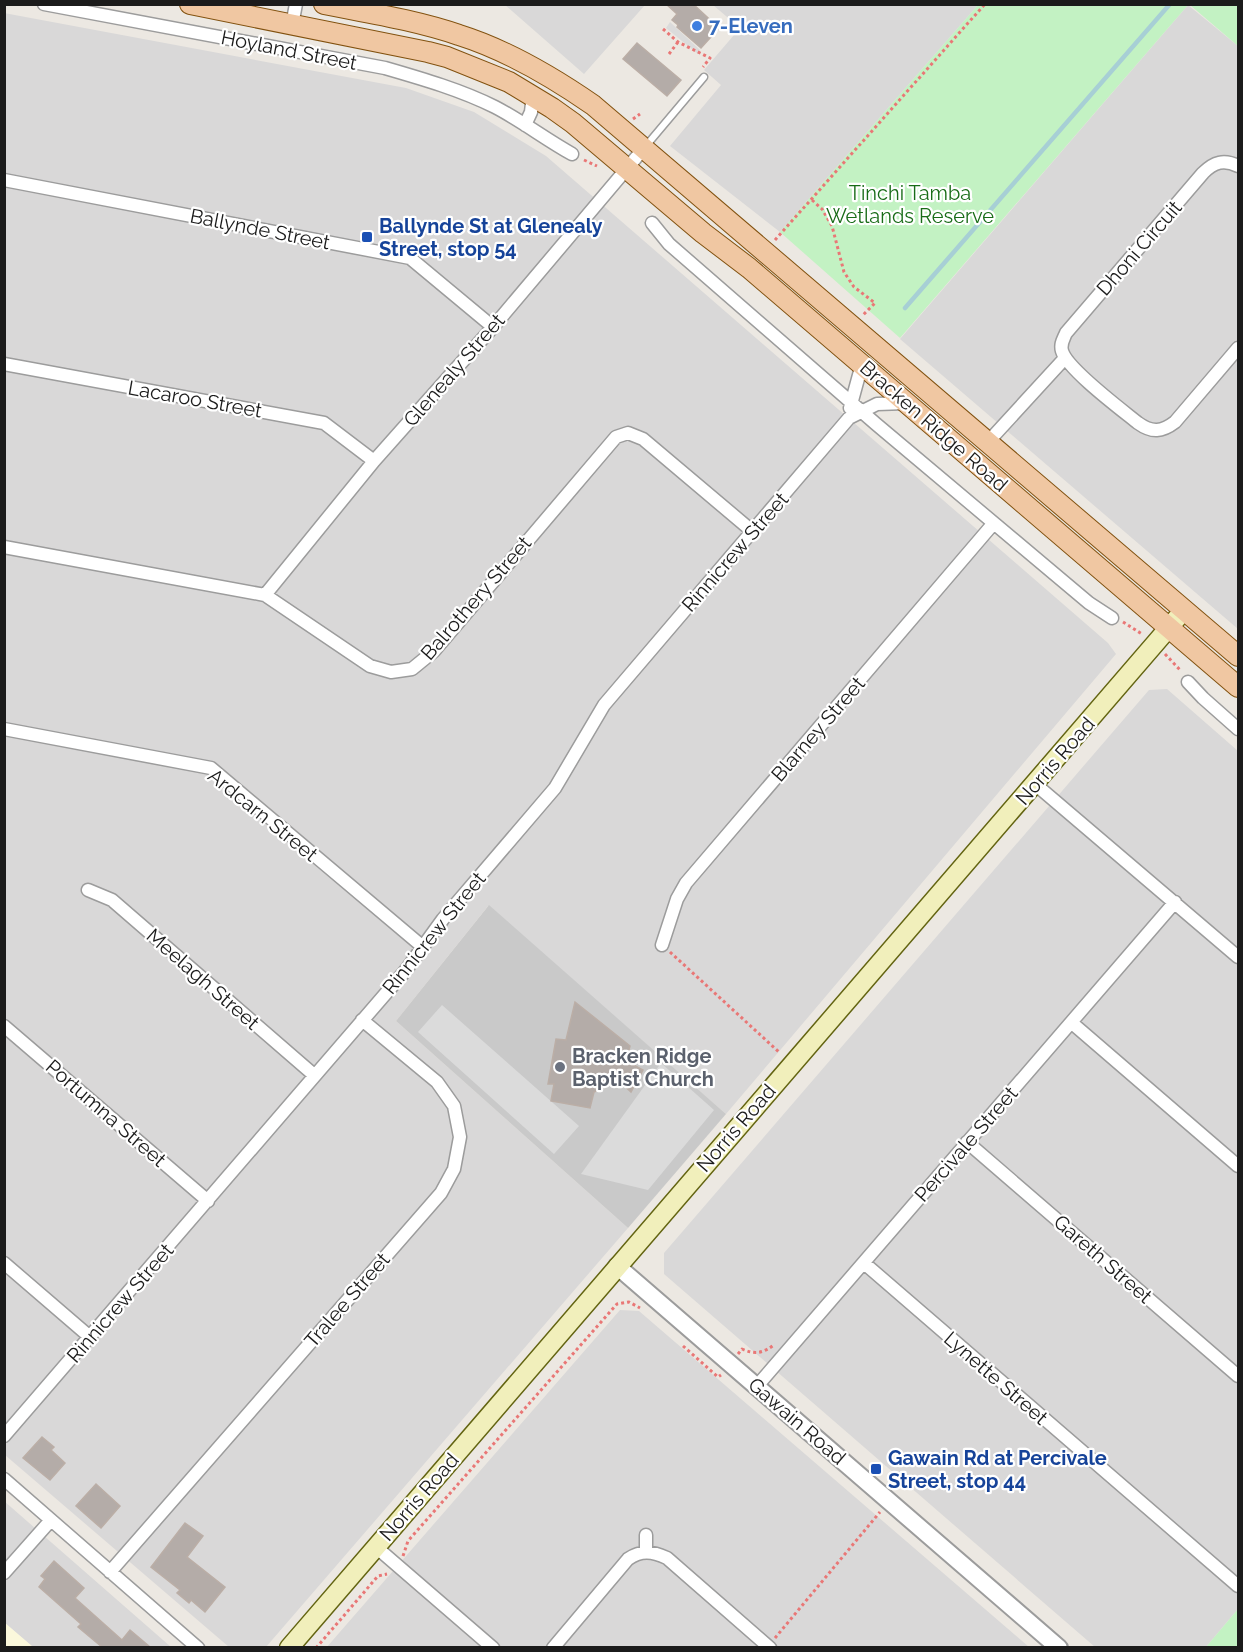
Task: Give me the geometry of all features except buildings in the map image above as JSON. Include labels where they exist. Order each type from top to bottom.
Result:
[{"type":"main road","name":"Hoyland Street","points":[[190,4],[429,52],[489,74],[533,95],[573,123],[628,168]]},
{"type":"main road","points":[[324,4],[434,27],[489,46],[569,88],[645,147]]},
{"type":"main road","name":"Bracken Ridge Road","points":[[645,147],[1239,656]]},
{"type":"main road","name":"Bracken Ridge Road","points":[[628,168],[907,402],[1239,687]]},
{"type":"main road","name":"Norris Road","points":[[289,1647],[1184,609]]},
{"type":"street","name":"Hoyland Street","points":[[44,4],[385,69],[473,97],[577,156]]},
{"type":"street","points":[[292,25],[296,4]]},
{"type":"street","points":[[525,125],[531,112],[533,95]]},
{"type":"street","name":"Glenealy Street","points":[[266,595],[374,461],[493,327],[645,147]]},
{"type":"street","name":"Dhoni Circuit","points":[[1065,358],[1062,342],[1066,333],[1203,173],[1216,163],[1231,162],[1239,166]]},
{"type":"street","name":"Ballynde Street","points":[[4,180],[410,258],[493,327]]},
{"type":"street","name":"Bracken Ridge Road","points":[[652,223],[669,244],[993,524],[1089,603],[1112,618]]},
{"type":"street","points":[[988,442],[1065,358],[1138,423],[1147,429],[1156,431],[1166,429],[1175,422],[1239,348]]},
{"type":"street","name":"Lacaroo Street","points":[[4,364],[324,423],[374,461]]},
{"type":"street","points":[[849,418],[851,402],[862,364]]},
{"type":"street","name":"Rinnicrew Street","points":[[4,1436],[406,970],[443,919],[555,788],[604,705],[849,418],[877,404],[907,402]]},
{"type":"street","name":"Balrothery Street","points":[[4,547],[266,595],[370,666],[391,672],[412,669],[434,651],[616,437],[628,433],[643,439],[752,531]]},
{"type":"street","name":"Blarney Street","points":[[662,945],[677,899],[686,883],[993,524]]},
{"type":"street","points":[[1185,677],[1203,698],[1239,729]]},
{"type":"street","name":"Ardcarn Street","points":[[4,729],[211,768],[423,947]]},
{"type":"street","points":[[1035,784],[1239,957]]},
{"type":"street","name":"Meelagh Street","points":[[88,890],[112,900],[314,1075]]},
{"type":"street","name":"Percivale Street","points":[[757,1386],[1175,902]]},
{"type":"street","name":"Tralee Street","points":[[110,1572],[441,1193],[454,1169],[460,1137],[454,1106],[437,1082],[362,1020]]},
{"type":"street","points":[[1072,1023],[1239,1166]]},
{"type":"street","name":"Portumna Street","points":[[4,1026],[208,1201]]},
{"type":"street","name":"Gareth Street","points":[[967,1142],[1239,1376]]},
{"type":"street","points":[[4,1263],[90,1337]]},
{"type":"street","name":"Lynette Street","points":[[864,1263],[1239,1586]]},
{"type":"street","name":"Gawain Road","points":[[617,1266],[1059,1647]]},
{"type":"street","points":[[4,1479],[198,1647]]},
{"type":"street","points":[[4,1573],[51,1520]]},
{"type":"street","points":[[646,1535],[646,1552]]},
{"type":"street","points":[[376,1547],[493,1647]]},
{"type":"street","points":[[553,1647],[628,1559],[637,1553],[646,1552],[657,1553],[667,1558],[769,1647]]},
{"type":"lane","points":[[645,147],[704,77]]},
{"type":"path","points":[[773,242],[986,4]]},
{"type":"path","points":[[663,29],[678,42],[710,58],[700,71],[698,69]]},
{"type":"path","points":[[669,54],[678,42]]},
{"type":"path","points":[[632,120],[640,114]]},
{"type":"path","points":[[577,156],[600,167]]},
{"type":"path","points":[[812,200],[822,210],[832,226],[844,272],[854,287],[875,303],[861,318]]},
{"type":"path","points":[[1125,623],[1138,630]]},
{"type":"path","points":[[1173,662],[1185,677]]},
{"type":"path","points":[[662,945],[780,1053]]},
{"type":"path","points":[[403,1557],[408,1541],[617,1304],[629,1302],[642,1308]]},
{"type":"path","points":[[676,1339],[718,1377],[721,1375]]},
{"type":"path","points":[[740,1352],[742,1349],[752,1353],[759,1352],[777,1342]]},
{"type":"path","points":[[769,1647],[889,1501]]},
{"type":"path","points":[[316,1647],[378,1576],[386,1575],[389,1571]]},
{"type":"shaded area","points":[[505,5],[645,5],[584,74]]},
{"type":"shaded area","points":[[713,5],[978,5],[780,232],[670,146],[721,85],[704,70],[740,28]]},
{"type":"shaded area","points":[[1188,5],[1238,46],[1238,629],[900,339]]},
{"type":"shaded area","points":[[4,13],[406,88],[474,112],[546,156],[1108,643],[1116,654],[726,1114],[488,906],[396,1021],[628,1228],[266,1647],[229,1647],[5,1455]]},
{"type":"shaded area","points":[[670,22],[700,50],[698,54],[666,28]]},
{"type":"shaded area","points":[[1167,689],[1238,751],[1238,1609],[1206,1647],[1095,1647],[664,1274],[664,1253],[1149,690]]},
{"type":"shaded area","name":"Bracken Ridge Baptist Church","points":[[489,905],[726,1114],[628,1228],[396,1021]]},
{"type":"shaded area","points":[[442,1005],[579,1126],[554,1154],[418,1032]]},
{"type":"shaded area","points":[[661,1063],[714,1110],[648,1190],[581,1174]]},
{"type":"shaded area","points":[[620,1310],[639,1311],[1029,1647],[326,1648]]},
{"type":"shaded area","points":[[4,1501],[171,1647],[33,1647],[5,1623]]},
{"type":"shaded area","points":[[5,1623],[33,1647],[5,1647]]},
{"type":"green space","name":"Tinchi Tamba Wetlands Reserve","points":[[978,5],[1188,5],[900,338],[780,232]]},
{"type":"green space","points":[[1190,5],[1238,5],[1238,46]]},
{"type":"green space","points":[[1238,1609],[1238,1647],[1206,1647]]},
{"type":"waterway","points":[[905,308],[1170,4]]},
{"type":"place","name":"7-Eleven","points":[[697,26]]},
{"type":"place","name":"Ballynde St at Glenealy Street, stop 54","points":[[367,237]]},
{"type":"place","name":"Bracken Ridge Baptist Church","points":[[560,1067]]},
{"type":"place","name":"Gawain Rd at Percivale Street, stop 44","points":[[876,1469]]}]
